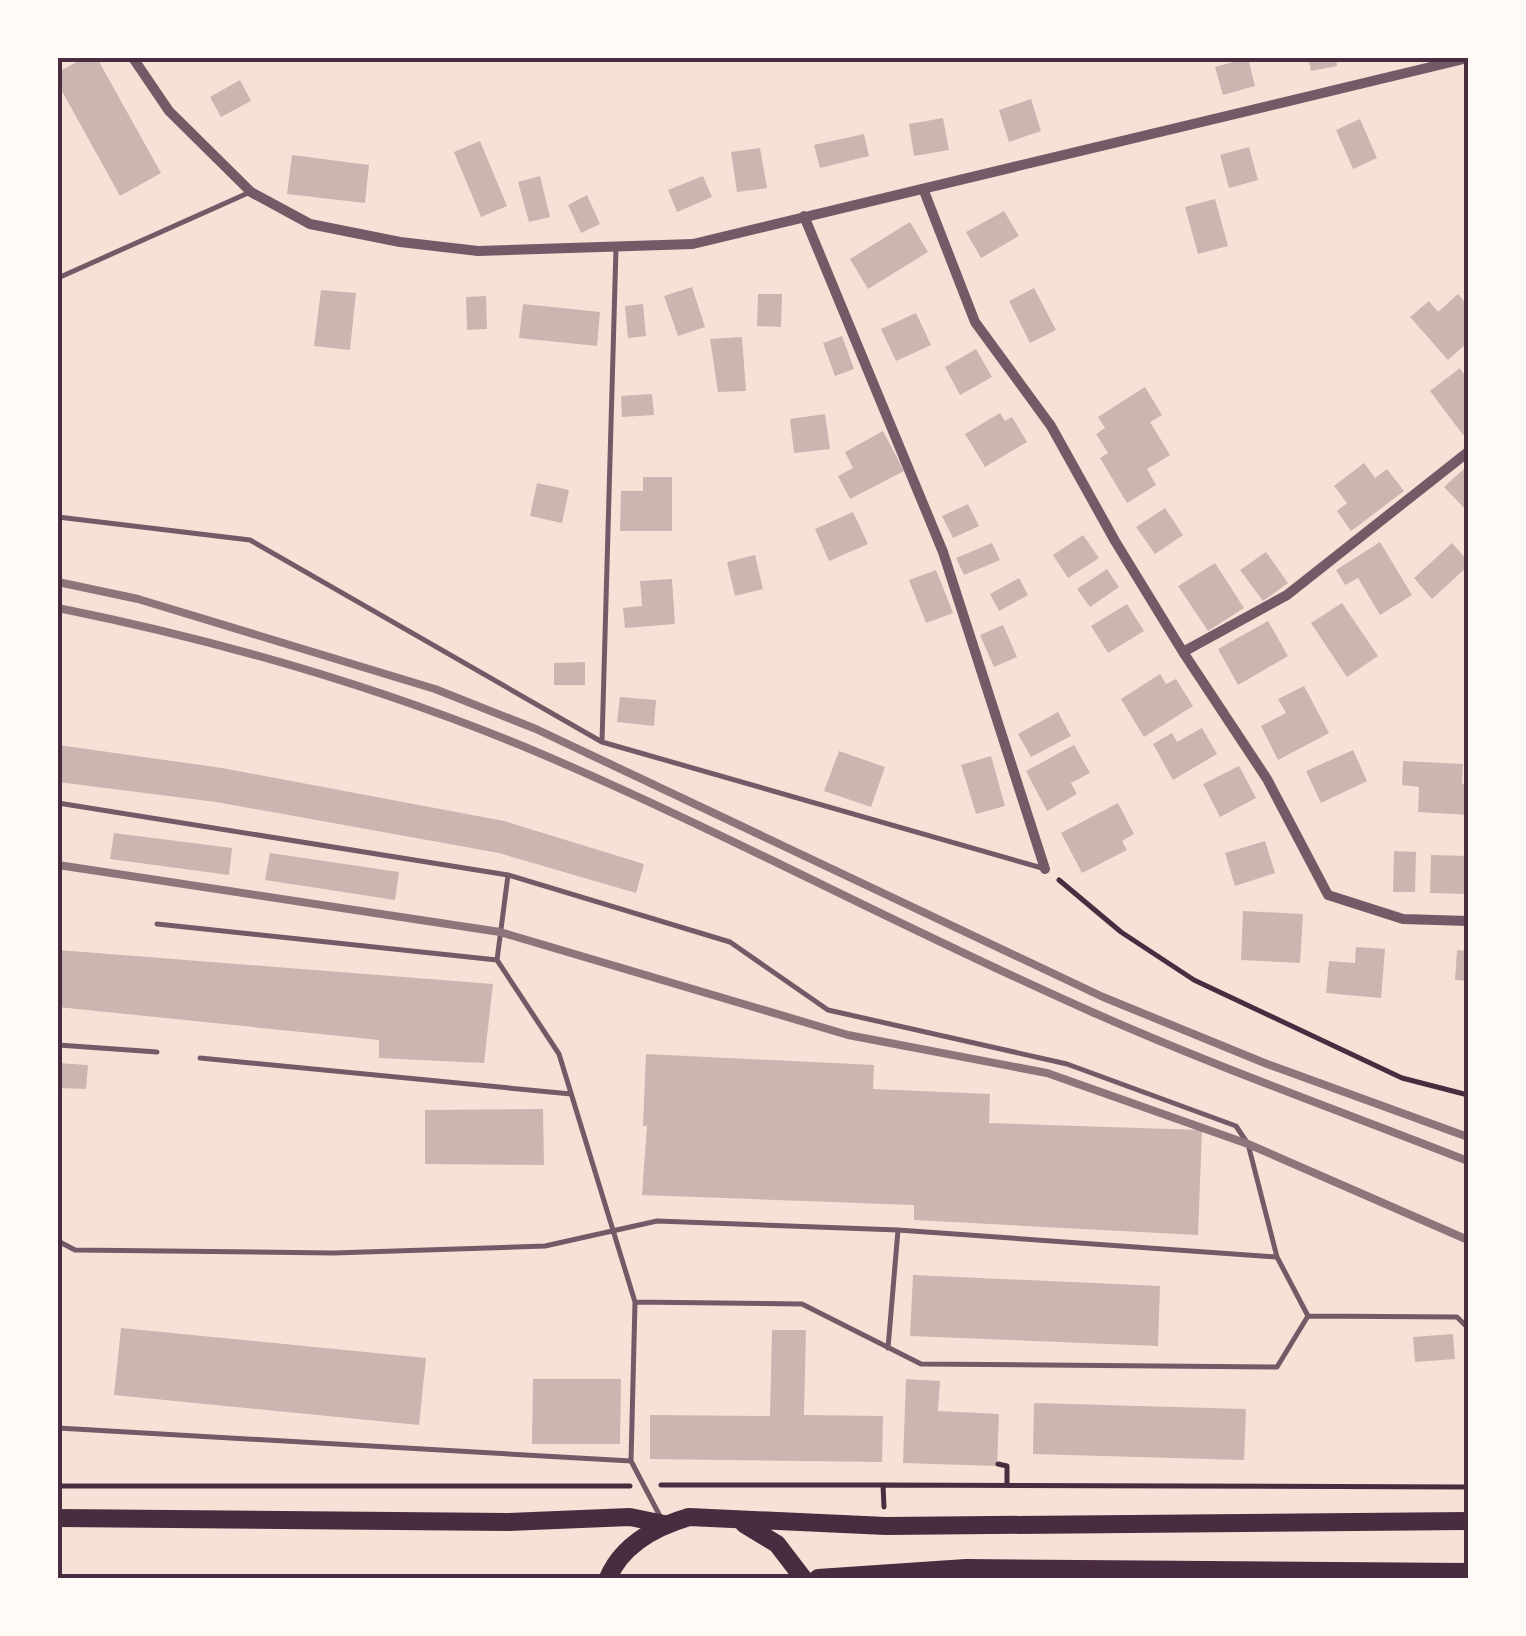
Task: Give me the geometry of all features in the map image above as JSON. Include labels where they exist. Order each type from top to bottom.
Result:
[{"type":"main road","points":[[58,1518],[508,1522],[630,1517],[664,1524]]},
{"type":"main road","points":[[608,1578],[635,1542],[664,1524],[702,1517],[739,1522],[886,1526],[1468,1521]]},
{"type":"main road","points":[[739,1522],[778,1544],[803,1578]]},
{"type":"main road","points":[[924,1578],[966,1568]]},
{"type":"main road","points":[[818,1578],[966,1568],[1200,1575],[1468,1572]]},
{"type":"street","points":[[133,58],[169,111],[251,192],[310,224],[400,242],[478,251],[693,244],[1468,58]]},
{"type":"street","points":[[924,191],[975,322],[1052,426],[1115,541],[1267,779],[1328,895],[1403,919],[1468,921]]},
{"type":"street","points":[[804,216],[943,552],[1045,869]]},
{"type":"street","points":[[1183,652],[1287,595],[1468,452]]},
{"type":"lane","points":[[58,278],[251,192]]},
{"type":"lane","points":[[602,742],[616,248]]},
{"type":"lane","points":[[58,517],[250,540],[602,742],[1045,869]]},
{"type":"lane","points":[[58,802],[508,874],[730,942],[828,1010],[1067,1064],[1236,1126],[1248,1144],[1277,1257],[1308,1316]]},
{"type":"lane","points":[[508,874],[497,960],[559,1054],[635,1302],[631,1461],[664,1524]]},
{"type":"lane","points":[[157,924],[497,960]]},
{"type":"lane","points":[[58,1045],[157,1052]]},
{"type":"lane","points":[[200,1058],[571,1094]]},
{"type":"lane","points":[[58,1242],[74,1250],[334,1253],[545,1246],[657,1221],[898,1230],[1277,1257]]},
{"type":"lane","points":[[888,1348],[898,1230]]},
{"type":"lane","points":[[635,1302],[802,1304],[922,1364],[1276,1367],[1308,1316]]},
{"type":"lane","points":[[1308,1316],[1457,1317],[1468,1328]]},
{"type":"lane","points":[[58,1428],[631,1461]]},
{"type":"path","points":[[1045,869],[1121,932],[1194,980],[1402,1078],[1468,1096]]},
{"type":"path","points":[[998,1464],[1007,1466],[1008,1485]]},
{"type":"path","points":[[883,1485],[886,1526]]},
{"type":"path","points":[[58,1486],[1468,1487]]},
{"type":"building","points":[[84,58],[97,58],[161,173],[120,196],[58,84],[58,72]]},
{"type":"building","points":[[1248,58],[1255,86],[1223,95],[1215,67]]},
{"type":"building","points":[[1308,58],[1336,58],[1337,66],[1311,71]]},
{"type":"building","points":[[240,80],[251,101],[221,117],[210,97]]},
{"type":"building","points":[[1031,99],[1041,131],[1009,142],[999,110]]},
{"type":"building","points":[[943,118],[949,150],[914,156],[909,124]]},
{"type":"building","points":[[1360,119],[1377,158],[1353,169],[1336,130]]},
{"type":"building","points":[[864,134],[869,156],[820,168],[814,145]]},
{"type":"building","points":[[480,141],[507,206],[481,217],[454,152]]},
{"type":"building","points":[[1249,147],[1258,180],[1229,188],[1220,155]]},
{"type":"building","points":[[760,148],[767,188],[737,192],[731,152]]},
{"type":"building","points":[[292,155],[369,165],[365,203],[287,194]]},
{"type":"building","points":[[540,176],[550,217],[529,222],[518,182]]},
{"type":"building","points":[[703,176],[712,197],[677,212],[668,190]]},
{"type":"building","points":[[587,195],[600,224],[581,233],[568,205]]},
{"type":"building","points":[[1215,199],[1228,246],[1198,254],[1185,207]]},
{"type":"building","points":[[1004,211],[1019,236],[981,258],[966,232]]},
{"type":"building","points":[[910,222],[928,252],[868,289],[850,259]]},
{"type":"building","points":[[692,287],[705,327],[678,336],[664,296]]},
{"type":"building","points":[[1034,288],[1056,330],[1030,343],[1009,301]]},
{"type":"building","points":[[321,290],[356,293],[350,350],[314,346]]},
{"type":"building","points":[[758,294],[782,294],[781,327],[757,326]]},
{"type":"building","points":[[1458,294],[1468,306],[1468,342],[1448,360],[1410,317],[1429,301],[1438,312]]},
{"type":"building","points":[[486,296],[487,329],[467,330],[466,297]]},
{"type":"building","points":[[523,304],[600,312],[597,346],[519,338]]},
{"type":"building","points":[[643,304],[646,336],[628,338],[625,306]]},
{"type":"building","points":[[916,313],[931,345],[896,361],[881,329]]},
{"type":"building","points":[[842,336],[854,369],[835,376],[823,343]]},
{"type":"building","points":[[742,337],[746,391],[718,392],[710,339]]},
{"type":"building","points":[[976,349],[992,377],[960,395],[945,367]]},
{"type":"building","points":[[1460,368],[1468,380],[1468,431],[1463,435],[1430,391]]},
{"type":"building","points":[[1145,387],[1162,415],[1150,422],[1170,455],[1147,469],[1156,485],[1127,503],[1100,458],[1108,453],[1096,434],[1105,428],[1098,417]]},
{"type":"building","points":[[652,394],[654,415],[622,417],[621,396]]},
{"type":"building","points":[[1000,413],[1005,421],[1012,417],[1027,442],[985,467],[965,434]]},
{"type":"building","points":[[825,414],[830,449],[794,453],[790,419]]},
{"type":"building","points":[[883,431],[904,471],[850,499],[838,476],[853,468],[845,452]]},
{"type":"building","points":[[1364,463],[1375,478],[1387,469],[1404,491],[1351,531],[1337,511],[1347,503],[1334,486]]},
{"type":"building","points":[[1465,468],[1468,506],[1465,509],[1444,487]]},
{"type":"building","points":[[643,477],[672,477],[672,531],[620,531],[621,491],[643,491]]},
{"type":"building","points":[[537,483],[569,490],[562,523],[530,516]]},
{"type":"building","points":[[968,504],[979,526],[953,538],[942,516]]},
{"type":"building","points":[[1165,508],[1183,535],[1155,554],[1136,527]]},
{"type":"building","points":[[853,512],[868,544],[829,561],[815,529]]},
{"type":"building","points":[[1083,535],[1099,558],[1068,578],[1053,555]]},
{"type":"building","points":[[1380,542],[1412,595],[1380,615],[1358,578],[1345,585],[1336,570]]},
{"type":"building","points":[[992,543],[1000,560],[964,575],[956,558]]},
{"type":"building","points":[[1452,543],[1468,566],[1432,599],[1414,578]]},
{"type":"building","points":[[1266,552],[1288,583],[1263,601],[1240,570]]},
{"type":"building","points":[[755,555],[763,589],[735,596],[727,562]]},
{"type":"building","points":[[1215,563],[1244,608],[1208,631],[1178,586]]},
{"type":"building","points":[[1107,569],[1119,587],[1090,607],[1077,589]]},
{"type":"building","points":[[936,570],[953,613],[926,623],[909,580]]},
{"type":"building","points":[[1019,578],[1028,595],[999,611],[990,594]]},
{"type":"building","points":[[672,579],[675,624],[625,628],[623,608],[642,606],[640,581]]},
{"type":"building","points":[[1342,603],[1378,656],[1347,677],[1311,623]]},
{"type":"building","points":[[1127,604],[1144,631],[1108,653],[1091,626]]},
{"type":"building","points":[[1268,621],[1288,656],[1238,685],[1218,649]]},
{"type":"building","points":[[1003,625],[1017,657],[994,667],[980,635]]},
{"type":"building","points":[[585,662],[585,685],[554,685],[554,663]]},
{"type":"building","points":[[1160,674],[1166,684],[1176,679],[1193,706],[1144,737],[1121,699]]},
{"type":"building","points":[[1304,686],[1329,733],[1278,760],[1261,726],[1286,713],[1278,699]]},
{"type":"building","points":[[620,697],[656,700],[654,726],[617,722]]},
{"type":"building","points":[[1058,712],[1071,736],[1031,757],[1018,734]]},
{"type":"building","points":[[1202,728],[1217,754],[1173,780],[1153,744],[1172,733],[1177,742]]},
{"type":"building","points":[[58,745],[222,768],[504,821],[644,864],[636,893],[499,853],[216,802],[58,782]]},
{"type":"building","points":[[1074,745],[1090,773],[1071,783],[1077,794],[1047,811],[1026,771]]},
{"type":"building","points":[[1353,750],[1367,781],[1321,803],[1306,771]]},
{"type":"building","points":[[839,751],[885,767],[871,807],[824,791]]},
{"type":"building","points":[[991,756],[1005,806],[976,814],[961,765]]},
{"type":"building","points":[[1403,761],[1463,764],[1468,815],[1418,812],[1419,787],[1402,785]]},
{"type":"building","points":[[1239,766],[1256,798],[1220,817],[1203,784]]},
{"type":"building","points":[[1118,803],[1134,834],[1122,841],[1127,850],[1082,873],[1061,833]]},
{"type":"building","points":[[114,833],[232,848],[229,875],[110,859]]},
{"type":"building","points":[[1265,841],[1275,873],[1235,886],[1225,853]]},
{"type":"building","points":[[1394,851],[1416,852],[1415,892],[1393,892]]},
{"type":"building","points":[[270,853],[399,872],[395,900],[265,880]]},
{"type":"building","points":[[1431,855],[1468,856],[1468,894],[1430,893]]},
{"type":"building","points":[[1243,911],[1303,914],[1300,963],[1241,960]]},
{"type":"building","points":[[1356,947],[1385,949],[1381,998],[1326,993],[1329,961],[1355,963]]},
{"type":"building","points":[[58,950],[493,984],[484,1063],[379,1058],[379,1040],[58,1007]]},
{"type":"building","points":[[1457,950],[1468,951],[1468,981],[1455,980]]},
{"type":"building","points":[[646,1054],[874,1065],[873,1089],[990,1094],[989,1123],[1202,1130],[1198,1235],[914,1220],[914,1205],[642,1195],[647,1126],[643,1126]]},
{"type":"building","points":[[58,1063],[88,1065],[86,1089],[58,1088]]},
{"type":"building","points":[[543,1109],[544,1165],[425,1164],[425,1110]]},
{"type":"building","points":[[913,1275],[1160,1286],[1158,1346],[910,1336]]},
{"type":"building","points":[[121,1328],[426,1358],[419,1425],[114,1395]]},
{"type":"building","points":[[772,1330],[806,1330],[804,1415],[883,1416],[882,1462],[650,1459],[650,1415],[770,1416]]},
{"type":"building","points":[[1453,1334],[1455,1359],[1415,1362],[1413,1337]]},
{"type":"building","points":[[533,1379],[621,1379],[620,1444],[532,1444]]},
{"type":"building","points":[[906,1379],[940,1381],[938,1411],[999,1414],[997,1466],[903,1463]]},
{"type":"building","points":[[1034,1403],[1246,1409],[1244,1460],[1033,1454]]},
{"type":"railway","points":[[58,582],[138,599],[435,689],[536,729],[1103,997],[1267,1064],[1468,1137]]},
{"type":"railway","points":[[58,608],[177,634],[294,666],[525,747],[1092,1012],[1468,1161]]},
{"type":"railway","points":[[58,865],[500,932],[848,1035],[1047,1073],[1248,1144],[1468,1240]]}]
